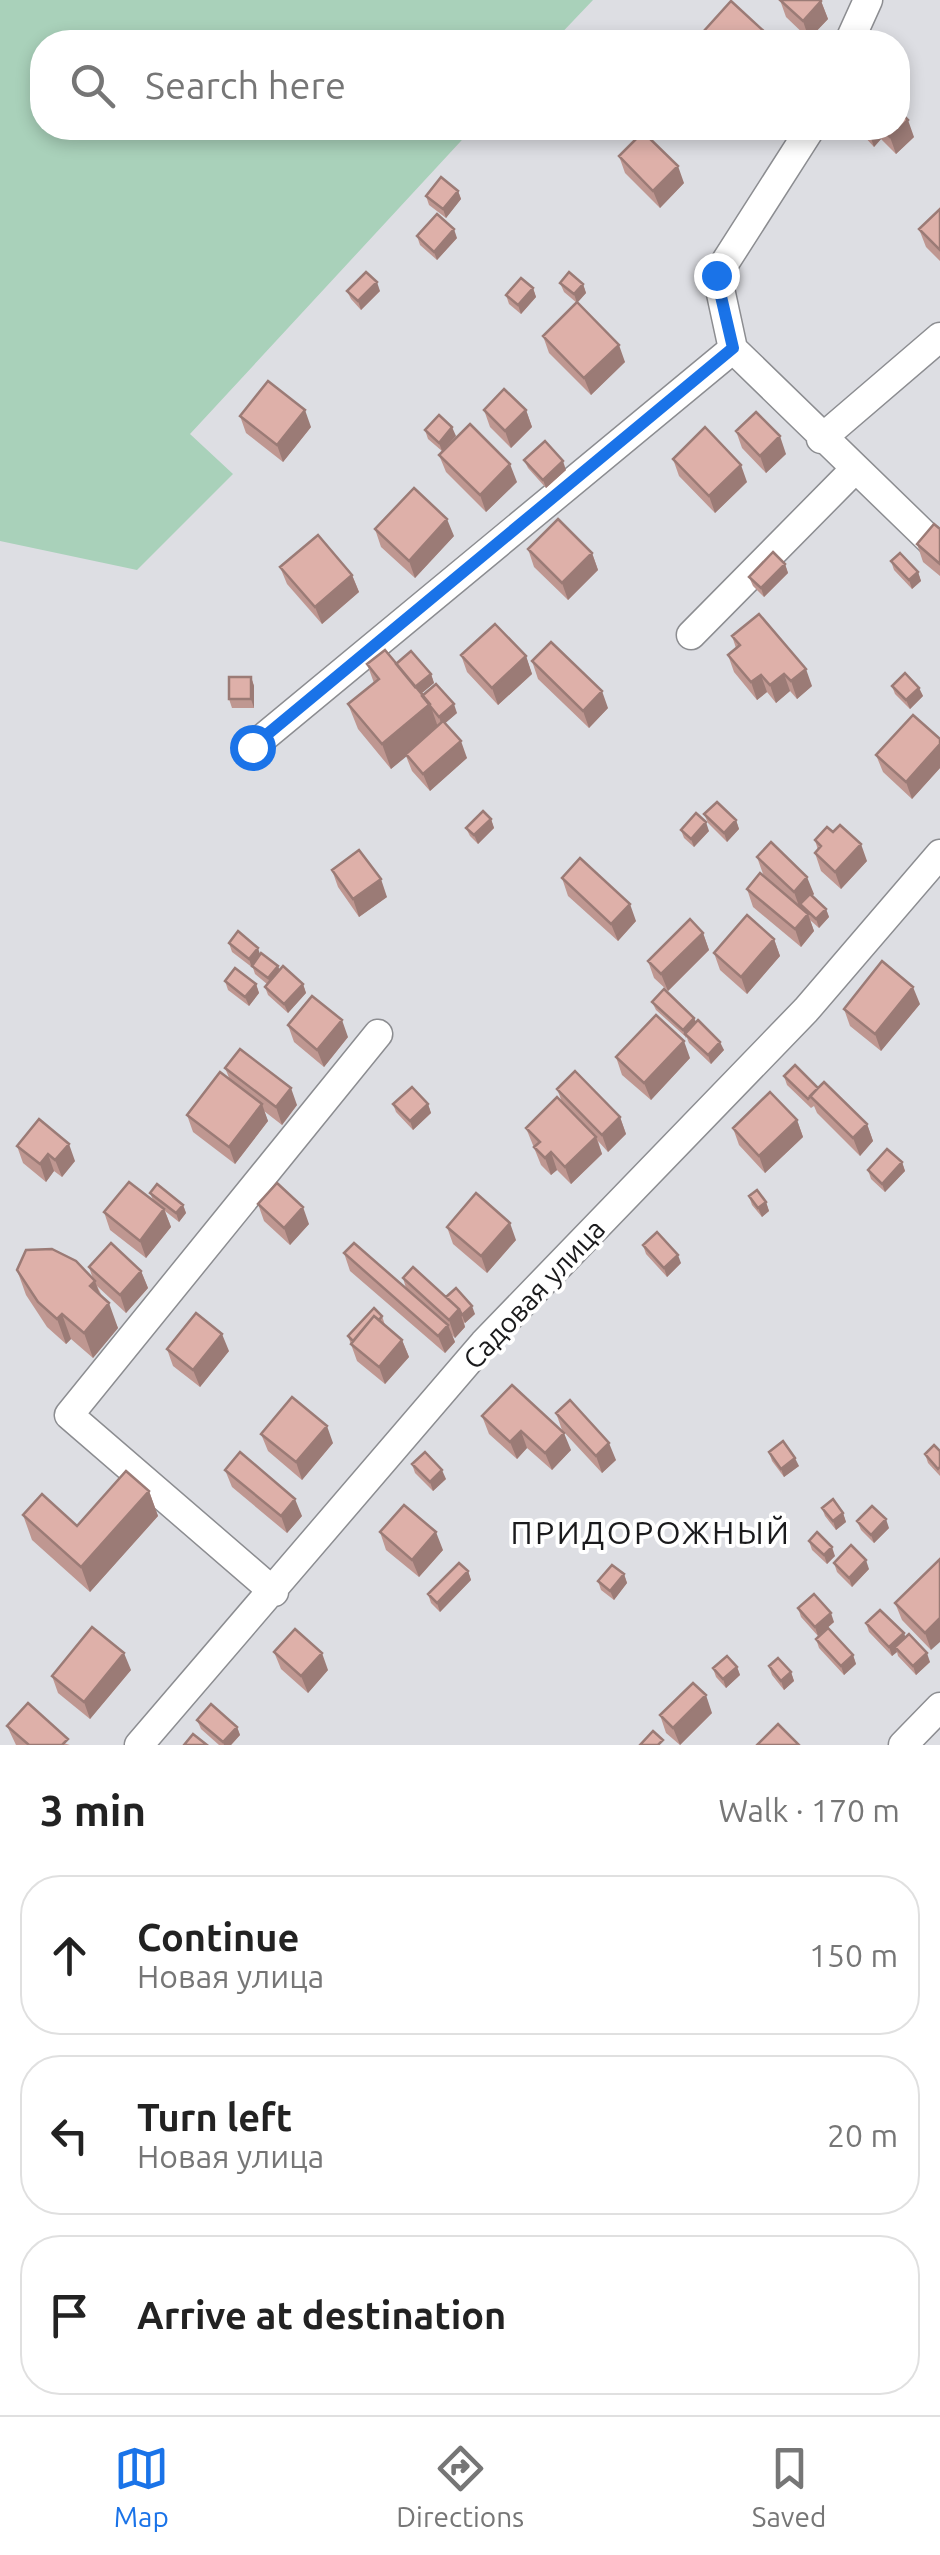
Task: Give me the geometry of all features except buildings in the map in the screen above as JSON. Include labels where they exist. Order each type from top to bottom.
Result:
[{"type":"street","points":[[854,30],[868,0]]},
{"type":"street","points":[[803,140],[716,275],[733,348],[821,439],[940,550]]},
{"type":"street","points":[[821,439],[940,337]]},
{"type":"street","points":[[252,747],[733,348]]},
{"type":"street","points":[[691,635],[854,470]]},
{"type":"street","name":"Садовая улица","points":[[139,1745],[484,1344],[806,1010],[940,854]]},
{"type":"street","points":[[274,1592],[69,1415],[378,1034]]},
{"type":"street","points":[[903,1745],[940,1708]]},
{"type":"green space","points":[[0,0],[593,0],[564,30],[30,30],[30,140],[462,140],[190,434],[233,474],[137,570],[0,541]]},
{"type":"district","name":"ПРИДОРОЖНЫЙ","points":[[651,1533]]},
{"type":"route","points":[[252,747],[733,348],[716,275]]}]
